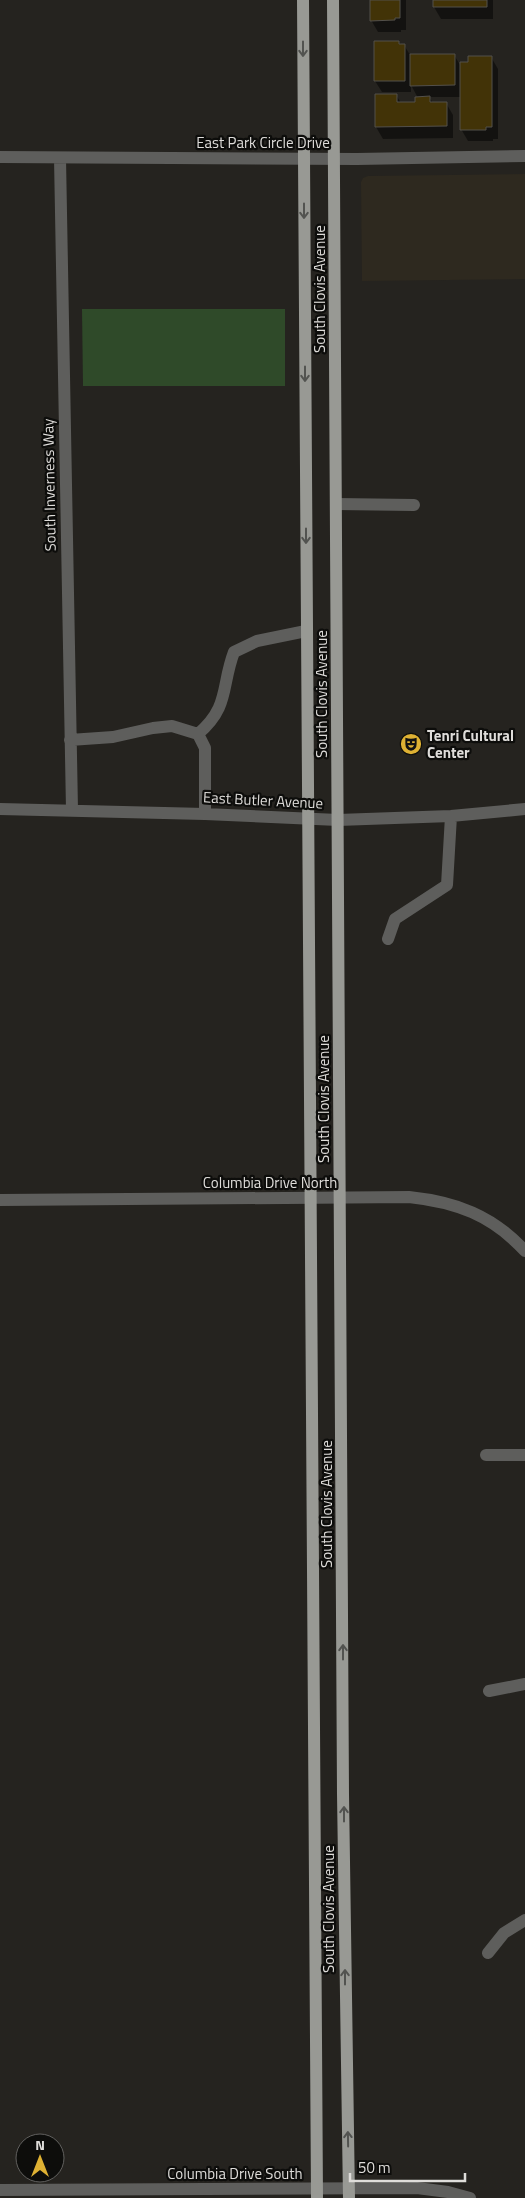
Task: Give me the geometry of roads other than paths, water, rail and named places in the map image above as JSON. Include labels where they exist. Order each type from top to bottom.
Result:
[{"type":"main road","name":"South Clovis Avenue","points":[[303,0],[317,2193]]},
{"type":"main road","name":"South Clovis Avenue","points":[[333,0],[345,1969],[349,2193]]},
{"type":"street","name":"East Park Circle Drive","points":[[0,157],[334,159],[525,156]]},
{"type":"street","name":"South Inverness Way","points":[[60,158],[72,810]]},
{"type":"street","points":[[336,504],[414,505]]},
{"type":"street","points":[[198,734],[213,722],[225,696],[228,670],[234,652],[257,640],[306,631]]},
{"type":"street","points":[[70,740],[113,737],[153,728],[172,726],[198,734],[205,748],[205,814]]},
{"type":"street","name":"East Butler Avenue","points":[[0,808],[338,820],[451,816],[525,809]]},
{"type":"street","points":[[388,939],[395,919],[448,885],[451,816]]},
{"type":"street","name":"Columbia Drive North","points":[[0,1200],[408,1197],[437,1200],[463,1208],[490,1220],[514,1239],[525,1251]]},
{"type":"street","points":[[486,1454],[525,1454]]},
{"type":"street","points":[[489,1691],[525,1684]]},
{"type":"street","points":[[488,1953],[504,1932],[525,1920]]},
{"type":"street","name":"Columbia Drive South","points":[[0,2190],[349,2193],[417,2188],[448,2192],[470,2198]]},
{"type":"place","name":"Tenri Cultural Center","points":[[411,744]]}]
